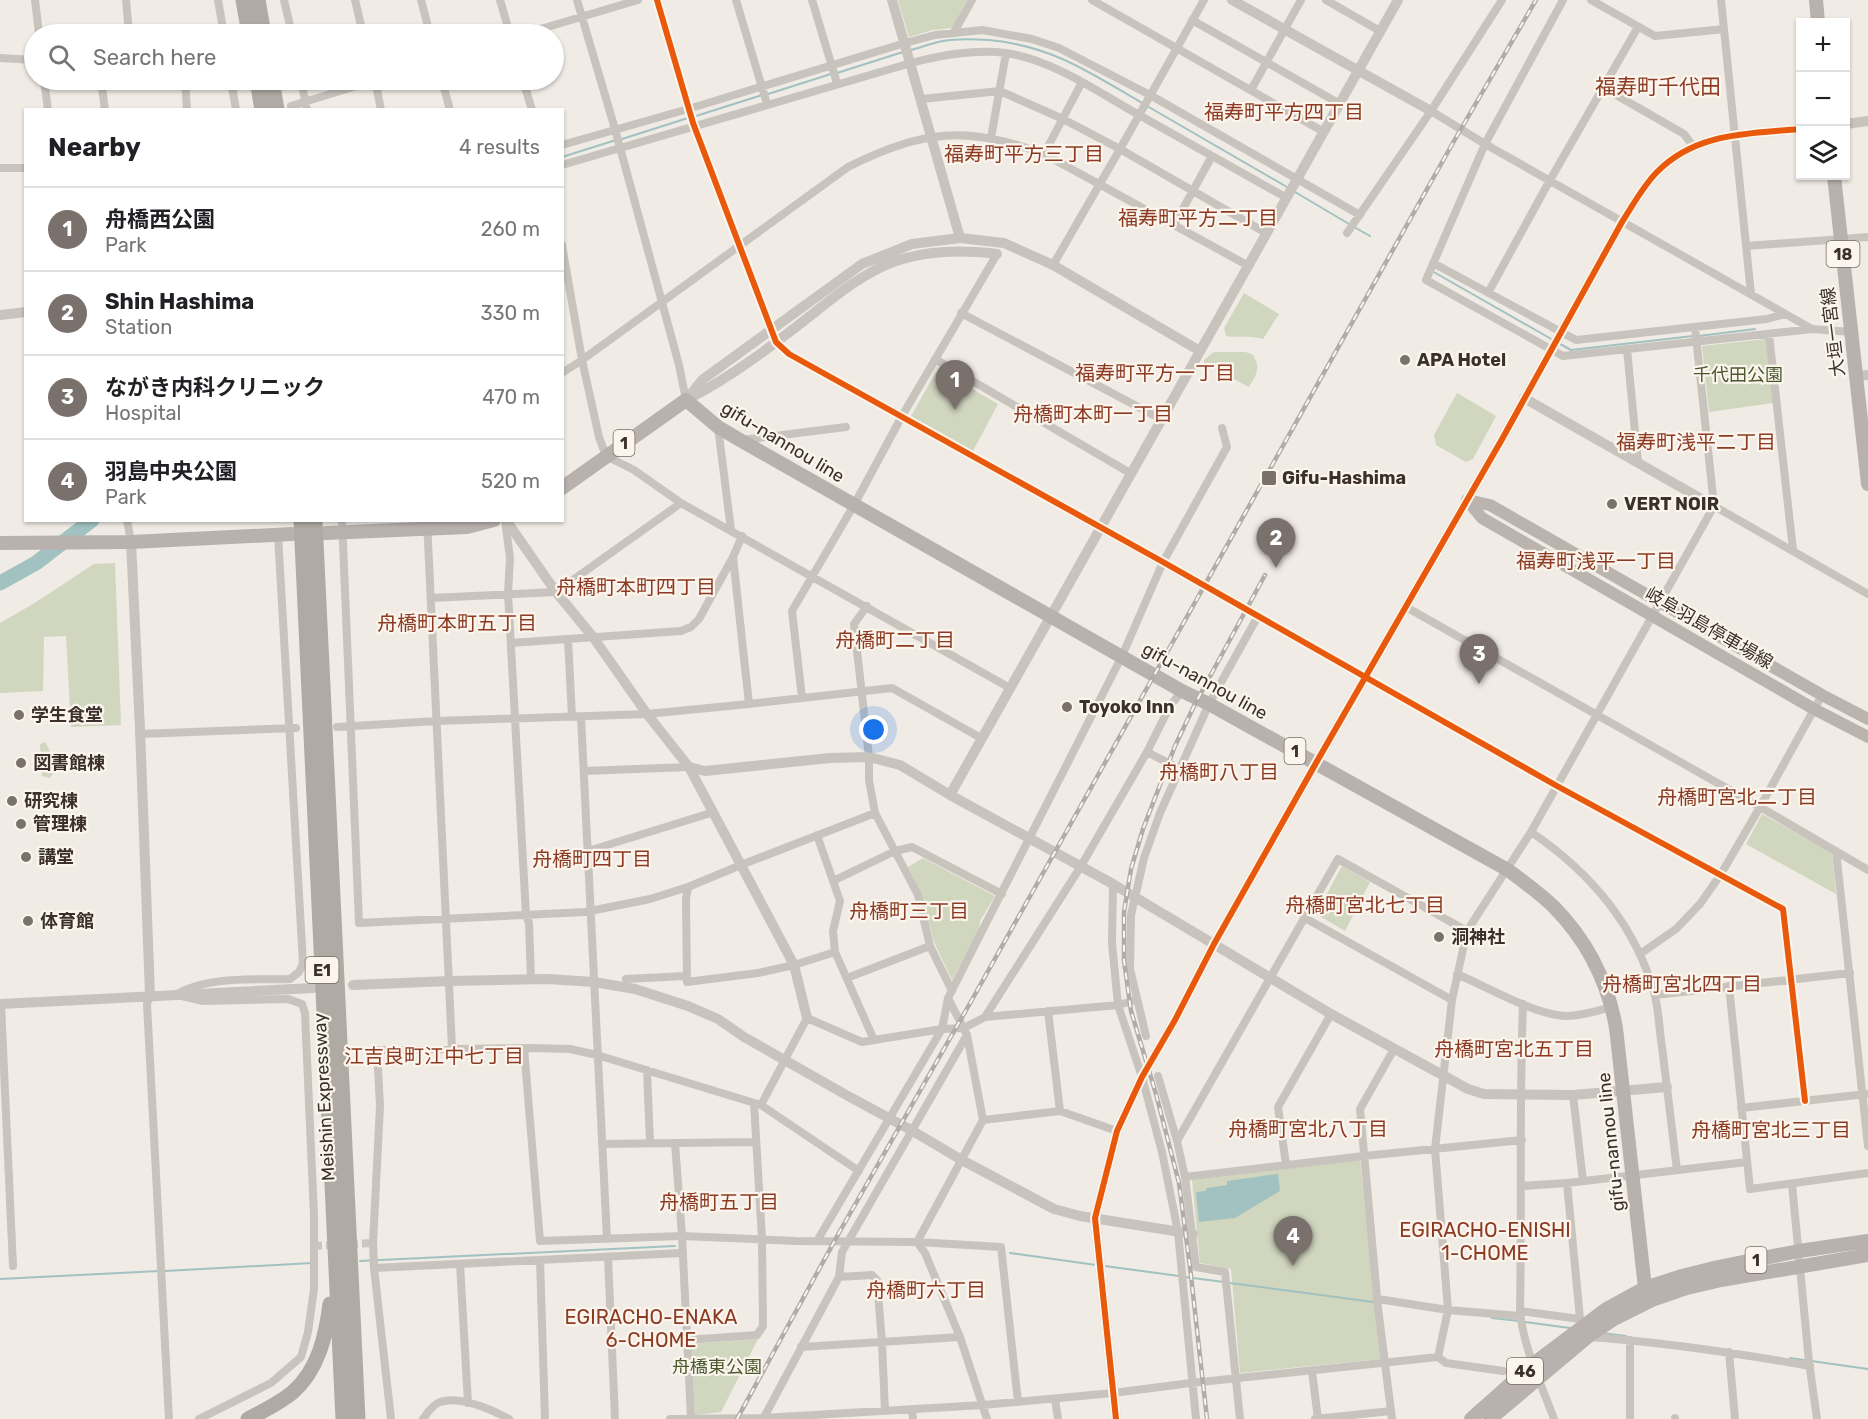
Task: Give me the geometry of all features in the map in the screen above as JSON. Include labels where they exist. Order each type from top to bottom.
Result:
[{"type":"highway","points":[[243,0],[247,24]]},
{"type":"highway","points":[[258,0],[262,24]]},
{"type":"highway","points":[[259,90],[262,108]]},
{"type":"highway","points":[[276,90],[284,108]]},
{"type":"highway","name":"Meishin Expressway","points":[[301,522],[343,1419]]},
{"type":"highway","name":"Meishin Expressway","points":[[315,522],[358,1419]]},
{"type":"highway","points":[[351,1247],[368,1419]]},
{"type":"highway","points":[[248,1419],[293,1392],[312,1368],[327,1334],[336,1263]]},
{"type":"main road","points":[[1816,0],[1818,18]]},
{"type":"main road","name":"大垣一宮線","points":[[1834,180],[1851,332],[1862,375],[1868,484]]},
{"type":"main road","name":"gifu-nannou line","points":[[686,400],[718,427],[740,440],[1182,691],[1508,870],[1540,894],[1569,923],[1591,957],[1612,1006],[1649,1294]]},
{"type":"main road","name":"1","points":[[564,487],[686,400]]},
{"type":"main road","name":"岐阜羽島停車場線","points":[[1467,500],[1491,505],[1822,695],[1868,719]]},
{"type":"main road","name":"岐阜羽島停車場線","points":[[1467,500],[1482,518],[1814,709],[1868,737]]},
{"type":"main road","points":[[326,533],[342,527],[427,524],[467,527],[486,522]]},
{"type":"main road","points":[[0,543],[131,542],[285,535]]},
{"type":"main road","name":"1","points":[[1649,1294],[1682,1276],[1799,1251],[1868,1241]]},
{"type":"main road","name":"1","points":[[1649,1294],[1868,1256]]},
{"type":"main road","name":"46","points":[[1471,1419],[1533,1364],[1584,1329],[1649,1294]]},
{"type":"main road","name":"46","points":[[1490,1419],[1538,1377],[1584,1329]]},
{"type":"street","points":[[35,0],[38,24]]},
{"type":"street","points":[[126,0],[128,24]]},
{"type":"street","points":[[218,0],[222,24]]},
{"type":"street","points":[[284,0],[290,24]]},
{"type":"street","points":[[355,0],[361,24]]},
{"type":"street","points":[[421,0],[427,24]]},
{"type":"street","points":[[500,0],[507,24]]},
{"type":"street","points":[[576,0],[620,146],[679,365],[686,400]]},
{"type":"street","points":[[558,24],[638,0]]},
{"type":"street","points":[[657,0],[693,125],[776,342],[789,354],[1177,571]]},
{"type":"street","points":[[736,0],[766,102]]},
{"type":"street","points":[[812,0],[836,82]]},
{"type":"street","points":[[892,0],[960,238]]},
{"type":"street","points":[[954,32],[972,0]]},
{"type":"street","points":[[1092,0],[1324,132]]},
{"type":"street","points":[[1053,265],[1204,0]]},
{"type":"street","points":[[1232,0],[1812,329]]},
{"type":"street","points":[[1251,90],[1301,0]]},
{"type":"street","points":[[1326,0],[1380,32]]},
{"type":"street","points":[[950,795],[1398,0]]},
{"type":"street","points":[[1348,232],[1431,111],[1502,0]]},
{"type":"street","points":[[1563,0],[1485,144],[1426,279],[1557,341],[1768,334],[1812,329],[1851,332]]},
{"type":"street","points":[[1591,0],[1655,36],[1724,29]]},
{"type":"street","points":[[1721,0],[1751,294]]},
{"type":"street","points":[[1192,20],[1340,104]]},
{"type":"street","points":[[1488,293],[1638,27]]},
{"type":"street","points":[[564,145],[689,111],[906,45],[935,34],[982,30],[1032,39],[1059,48],[1149,97],[1292,190]]},
{"type":"street","points":[[564,164],[766,102],[910,61],[968,52],[1006,53],[1034,60],[1082,82],[1212,156],[1358,218]]},
{"type":"street","points":[[991,138],[1006,53]]},
{"type":"street","points":[[0,58],[24,59]]},
{"type":"street","points":[[1044,154],[1082,82]]},
{"type":"street","points":[[1604,88],[1684,134],[1694,146]]},
{"type":"street","points":[[45,90],[48,108]]},
{"type":"street","points":[[102,90],[105,108]]},
{"type":"street","points":[[186,90],[187,108]]},
{"type":"street","points":[[233,90],[236,108]]},
{"type":"street","points":[[303,90],[306,106]]},
{"type":"street","points":[[284,108],[306,106],[349,90]]},
{"type":"street","points":[[378,90],[381,108]]},
{"type":"street","points":[[445,90],[449,108]]},
{"type":"street","points":[[526,90],[531,108]]},
{"type":"street","points":[[921,99],[1000,91],[1064,119],[1266,233]]},
{"type":"street","points":[[1850,123],[1868,121]]},
{"type":"street","points":[[1116,1419],[1095,1218],[1117,1131],[1142,1077],[1175,1020],[1214,944],[1639,194],[1656,172],[1677,155],[1694,146],[1714,138],[1796,129]]},
{"type":"street","points":[[564,372],[848,167],[891,148],[932,136],[976,135],[1012,142],[1044,154],[1247,265]]},
{"type":"street","points":[[1174,225],[1212,156]]},
{"type":"street","points":[[0,168],[24,168]]},
{"type":"street","points":[[1746,246],[1868,237]]},
{"type":"street","points":[[686,400],[702,380],[862,264],[912,244],[960,238],[1004,243],[1053,265],[1200,351]]},
{"type":"street","points":[[686,400],[714,385],[860,280],[893,262],[932,252],[970,251],[997,254],[792,611],[802,698]]},
{"type":"street","points":[[564,256],[582,360],[599,437],[606,456],[634,470],[681,503],[1010,687]]},
{"type":"street","points":[[1433,265],[1488,293],[1557,341],[1563,356],[1628,350],[1785,314]]},
{"type":"street","points":[[0,315],[24,312]]},
{"type":"street","points":[[962,313],[1161,418]]},
{"type":"street","points":[[1768,334],[1793,550]]},
{"type":"street","points":[[1438,1357],[1448,1310],[1435,1149],[1452,1000],[1467,931],[1531,832],[1714,506],[1696,336]]},
{"type":"street","points":[[1628,350],[1638,463]]},
{"type":"street","points":[[935,359],[1130,473]]},
{"type":"street","points":[[1524,398],[1868,594]]},
{"type":"street","points":[[740,440],[846,426]]},
{"type":"street","points":[[718,427],[730,530]]},
{"type":"street","points":[[817,1241],[942,1029],[950,994],[1122,656],[1163,562],[1227,447],[1222,428]]},
{"type":"street","points":[[431,598],[556,592],[681,503]]},
{"type":"street","points":[[127,522],[131,542],[140,734],[150,995],[147,1004],[169,1419]]},
{"type":"street","points":[[505,522],[510,558],[508,593],[514,719],[531,979]]},
{"type":"street","points":[[506,522],[556,592],[689,767],[794,965],[807,1018],[786,1060],[758,1104],[756,1142],[762,1239],[763,1326],[757,1335],[686,1340]]},
{"type":"street","points":[[427,524],[452,1048]]},
{"type":"street","points":[[342,527],[358,923],[592,911],[650,899],[688,887],[875,813]]},
{"type":"street","points":[[177,994],[203,983],[290,979],[299,972],[303,963],[285,535]]},
{"type":"street","points":[[511,643],[681,631],[691,627],[699,619],[742,536]]},
{"type":"street","points":[[733,557],[750,704]]},
{"type":"street","points":[[1234,603],[1557,786],[1783,909],[1805,1101]]},
{"type":"street","points":[[867,606],[854,624],[869,757],[869,780],[875,813],[918,895],[930,946],[965,1032],[982,1120],[917,1242]]},
{"type":"street","points":[[1406,607],[1868,870]]},
{"type":"street","points":[[1146,1036],[1130,969],[1131,915],[1148,846],[1160,813],[1209,704],[1258,616]]},
{"type":"street","points":[[568,639],[572,717]]},
{"type":"street","points":[[337,727],[437,721],[647,714],[892,688],[981,738]]},
{"type":"street","points":[[763,1418],[839,1277],[842,1251],[965,1032],[985,1017],[1081,866],[1148,752],[1170,706],[1182,691]]},
{"type":"street","points":[[1640,954],[1676,929],[1700,904],[1760,807],[1822,695]]},
{"type":"street","points":[[581,717],[592,911],[597,1055],[610,1256],[615,1419]]},
{"type":"street","points":[[140,734],[293,727]]},
{"type":"street","points":[[1148,752],[1180,769]]},
{"type":"street","points":[[584,771],[689,767],[705,771],[830,758],[869,757],[900,765],[1136,897],[1331,1014],[1468,1089],[1484,1094],[1573,1095],[1667,1087]]},
{"type":"street","points":[[588,851],[714,812]]},
{"type":"street","points":[[1531,832],[1554,848],[1598,889],[1613,908],[1640,954],[1655,995],[1677,1170]]},
{"type":"street","points":[[817,835],[840,901],[833,931],[835,952],[874,1040]]},
{"type":"street","points":[[833,881],[895,851],[912,847],[1002,894]]},
{"type":"street","points":[[1836,851],[1865,1094],[1868,1146]]},
{"type":"street","points":[[1177,1141],[1338,859],[1467,931]]},
{"type":"street","points":[[1113,884],[1112,943],[1118,1005],[1142,1077],[1162,1152],[1178,1232],[1196,1419]]},
{"type":"street","points":[[688,887],[686,899],[687,982],[758,973],[835,952]]},
{"type":"street","points":[[1305,918],[1452,1000]]},
{"type":"street","points":[[847,978],[930,946]]},
{"type":"street","points":[[1655,995],[1850,973]]},
{"type":"street","points":[[1457,974],[1523,1004],[1552,1014],[1580,1015],[1612,1006]]},
{"type":"street","points":[[626,978],[686,976]]},
{"type":"street","points":[[352,986],[531,979],[594,982],[635,989],[688,1006],[718,1019],[744,1037],[889,1119],[1054,1209],[1080,1216],[1193,1234]]},
{"type":"street","points":[[1729,986],[1750,1188],[1868,1173]]},
{"type":"street","points":[[13,1266],[1,1004],[313,988]]},
{"type":"street","points":[[177,994],[187,999],[203,1001],[288,999],[302,1004],[305,1013],[314,1258],[312,1306],[308,1332],[301,1357],[271,1383],[200,1419]]},
{"type":"street","points":[[985,1017],[1118,1005],[1137,1000]]},
{"type":"street","points":[[1523,1004],[1520,1094],[1521,1318],[1533,1364],[1554,1419]]},
{"type":"street","points":[[1048,1011],[1060,1111]]},
{"type":"street","points":[[1286,1165],[1278,1107],[1331,1014]]},
{"type":"street","points":[[807,1018],[862,1042],[942,1029],[965,1032]]},
{"type":"street","points":[[524,1048],[540,1241],[682,1236],[917,1242],[1001,1247],[1018,1402]]},
{"type":"street","points":[[391,1419],[374,1267],[380,1106],[377,1050],[570,1049],[597,1055],[758,1104],[859,1171]]},
{"type":"street","points":[[1312,1371],[1317,1419],[1392,1415],[1378,1308],[1360,1109],[1394,1049]]},
{"type":"street","points":[[647,1070],[650,1143]]},
{"type":"street","points":[[1158,1076],[1185,1177],[1196,1267],[1225,1272],[1240,1419]]},
{"type":"street","points":[[1741,1108],[1865,1094]]},
{"type":"street","points":[[1573,1095],[1583,1181]]},
{"type":"street","points":[[982,1120],[1060,1111],[1117,1131]]},
{"type":"street","points":[[1185,1177],[1522,1140]]},
{"type":"street","points":[[602,1144],[756,1142]]},
{"type":"street","points":[[675,1143],[691,1418]]},
{"type":"street","points":[[1522,1186],[1568,1183],[1747,1162]]},
{"type":"street","points":[[1568,1183],[1584,1329]]},
{"type":"street","points":[[1792,1184],[1809,1364],[1817,1419]]},
{"type":"street","points":[[917,1242],[925,1253],[960,1337],[987,1419]]},
{"type":"street","points":[[374,1267],[682,1253]]},
{"type":"street","points":[[540,1260],[545,1419]]},
{"type":"street","points":[[460,1264],[468,1403]]},
{"type":"street","points":[[839,1277],[872,1275],[876,1280],[885,1411]]},
{"type":"street","points":[[1378,1299],[1521,1318],[1630,1340],[1809,1364]]},
{"type":"street","points":[[801,1347],[960,1337]]},
{"type":"street","points":[[1630,1340],[1630,1419]]},
{"type":"street","points":[[1729,1352],[1735,1419]]},
{"type":"street","points":[[670,1419],[845,1416],[885,1411],[913,1414],[1438,1357],[1446,1363],[1503,1371]]},
{"type":"street","points":[[1055,1399],[1058,1419]]},
{"type":"street","points":[[423,1419],[439,1402],[451,1401],[492,1410],[509,1419]]},
{"type":"green space","points":[[898,0],[967,0],[952,28],[933,30],[909,37]]},
{"type":"green space","points":[[1244,293],[1279,314],[1263,339],[1226,336],[1224,328]]},
{"type":"green space","name":"千代田公園","points":[[1766,339],[1773,403],[1709,412],[1702,346]]},
{"type":"green space","points":[[1214,352],[1252,354],[1257,367],[1256,375],[1249,387],[1206,364],[1204,367],[1204,360]]},
{"type":"green space","points":[[941,371],[998,404],[973,451],[911,416],[936,372]]},
{"type":"green space","points":[[1457,393],[1496,416],[1473,459],[1466,462],[1436,445],[1434,435]]},
{"type":"green space","points":[[115,563],[121,725],[71,727],[66,636],[44,637],[43,691],[0,693],[0,623],[94,564]]},
{"type":"green space","points":[[45,742],[50,751],[46,755],[50,760],[53,773],[50,778],[42,776],[40,744]]},
{"type":"green space","points":[[1762,814],[1832,853],[1836,894],[1746,844]]},
{"type":"green space","points":[[923,858],[995,896],[980,921],[979,930],[952,980],[934,942],[921,893],[908,867]]},
{"type":"green space","points":[[1342,866],[1370,882],[1345,931],[1316,914]]},
{"type":"green space","points":[[1360,1160],[1381,1359],[1240,1373],[1231,1269],[1200,1263],[1192,1180]]},
{"type":"green space","name":"舟橋東公園","points":[[758,1339],[721,1412],[695,1415],[691,1344]]},
{"type":"water","points":[[1278,1174],[1280,1191],[1235,1218],[1199,1222],[1196,1192],[1227,1185],[1227,1181]]},
{"type":"waterway","points":[[911,50],[954,39],[1011,43],[1051,54],[1069,62],[1142,103]]},
{"type":"waterway","points":[[837,73],[903,52]]},
{"type":"waterway","points":[[768,94],[831,74]]},
{"type":"waterway","points":[[693,117],[762,95]]},
{"type":"waterway","points":[[1147,106],[1287,187]]},
{"type":"waterway","points":[[622,139],[688,118]]},
{"type":"waterway","points":[[564,156],[616,140]]},
{"type":"waterway","points":[[1295,192],[1349,224]]},
{"type":"waterway","points":[[1354,227],[1370,236]]},
{"type":"waterway","points":[[1432,271],[1553,340]]},
{"type":"waterway","points":[[1699,336],[1755,329]]},
{"type":"waterway","points":[[1560,344],[1571,350],[1693,336]]},
{"type":"waterway","points":[[0,583],[36,563],[89,522]]},
{"type":"waterway","points":[[360,1261],[675,1246]]},
{"type":"waterway","points":[[1010,1253],[1096,1265]]},
{"type":"waterway","points":[[165,1271],[312,1263]]},
{"type":"waterway","points":[[1105,1266],[1179,1276]]},
{"type":"waterway","points":[[0,1279],[159,1271]]},
{"type":"waterway","points":[[1185,1277],[1224,1282]]},
{"type":"waterway","points":[[1230,1283],[1373,1302]]},
{"type":"waterway","points":[[1492,1318],[1519,1321]]},
{"type":"waterway","points":[[1525,1322],[1570,1328]]},
{"type":"waterway","points":[[1602,1333],[1626,1336]]},
{"type":"waterway","points":[[1790,1358],[1868,1369]]},
{"type":"tunnel","points":[[1177,571],[1234,603]]},
{"type":"tunnel","points":[[314,1246],[373,1243]]},
{"type":"railway","points":[[737,1419],[840,1231],[1454,141],[1536,0]]},
{"type":"railway","points":[[1207,1419],[1179,1183],[1131,1011],[1124,961],[1124,912],[1131,869],[1143,829],[1175,746],[1195,704],[1265,575]]},
{"type":"cycle path","points":[[657,0],[693,123],[776,342],[789,354],[1163,562],[1557,786],[1783,909],[1805,1101]]},
{"type":"cycle path","points":[[1116,1419],[1095,1218],[1117,1131],[1142,1077],[1316,763],[1501,441],[1622,222],[1643,189],[1652,177],[1672,159],[1706,142],[1743,134],[1796,129]]},
{"type":"place","name":"APA Hotel","points":[[1405,360]]},
{"type":"place","name":"舟橋西公園","points":[[955,410]]},
{"type":"place","name":"Gifu-Hashima","points":[[1269,478]]},
{"type":"place","name":"VERT NOIR","points":[[1612,504]]},
{"type":"place","name":"Shin Hashima","points":[[1276,568]]},
{"type":"place","name":"ながき内科クリニック","points":[[1479,684]]},
{"type":"place","name":"Toyoko Inn","points":[[1067,707]]},
{"type":"place","name":"学生食堂","points":[[19,715]]},
{"type":"place","name":"図書館棟","points":[[21,763]]},
{"type":"place","name":"研究棟","points":[[12,801]]},
{"type":"place","name":"管理棟","points":[[21,824]]},
{"type":"place","name":"講堂","points":[[26,857]]},
{"type":"place","name":"体育館","points":[[28,921]]},
{"type":"place","name":"洞神社","points":[[1439,937]]},
{"type":"place","name":"羽島中央公園","points":[[1293,1266]]},
{"type":"district","name":"福寿町千代田","points":[[1658,87]]},
{"type":"district","name":"福寿町平方四丁目","points":[[1284,112]]},
{"type":"district","name":"福寿町平方三丁目","points":[[1024,154]]},
{"type":"district","name":"福寿町平方二丁目","points":[[1198,218]]},
{"type":"district","name":"福寿町平方一丁目","points":[[1155,373]]},
{"type":"district","name":"舟橋町本町一丁目","points":[[1093,414]]},
{"type":"district","name":"福寿町浅平二丁目","points":[[1696,442]]},
{"type":"district","name":"福寿町浅平一丁目","points":[[1596,561]]},
{"type":"district","name":"舟橋町本町四丁目","points":[[636,587]]},
{"type":"district","name":"舟橋町本町五丁目","points":[[457,623]]},
{"type":"district","name":"舟橋町二丁目","points":[[895,640]]},
{"type":"district","name":"舟橋町八丁目","points":[[1219,772]]},
{"type":"district","name":"舟橋町宮北二丁目","points":[[1737,797]]},
{"type":"district","name":"舟橋町四丁目","points":[[592,859]]},
{"type":"district","name":"舟橋町宮北七丁目","points":[[1365,905]]},
{"type":"district","name":"舟橋町三丁目","points":[[909,911]]},
{"type":"district","name":"舟橋町宮北四丁目","points":[[1682,984]]},
{"type":"district","name":"舟橋町宮北五丁目","points":[[1514,1049]]},
{"type":"district","name":"江吉良町江中七丁目","points":[[434,1056]]},
{"type":"district","name":"舟橋町宮北八丁目","points":[[1308,1129]]},
{"type":"district","name":"舟橋町宮北三丁目","points":[[1771,1130]]},
{"type":"district","name":"舟橋町五丁目","points":[[719,1202]]},
{"type":"district","name":"EGIRACHO-ENISHI 1-CHOME","points":[[1485,1242]]},
{"type":"district","name":"舟橋町六丁目","points":[[926,1290]]},
{"type":"district","name":"EGIRACHO-ENAKA 6-CHOME","points":[[651,1328]]}]
